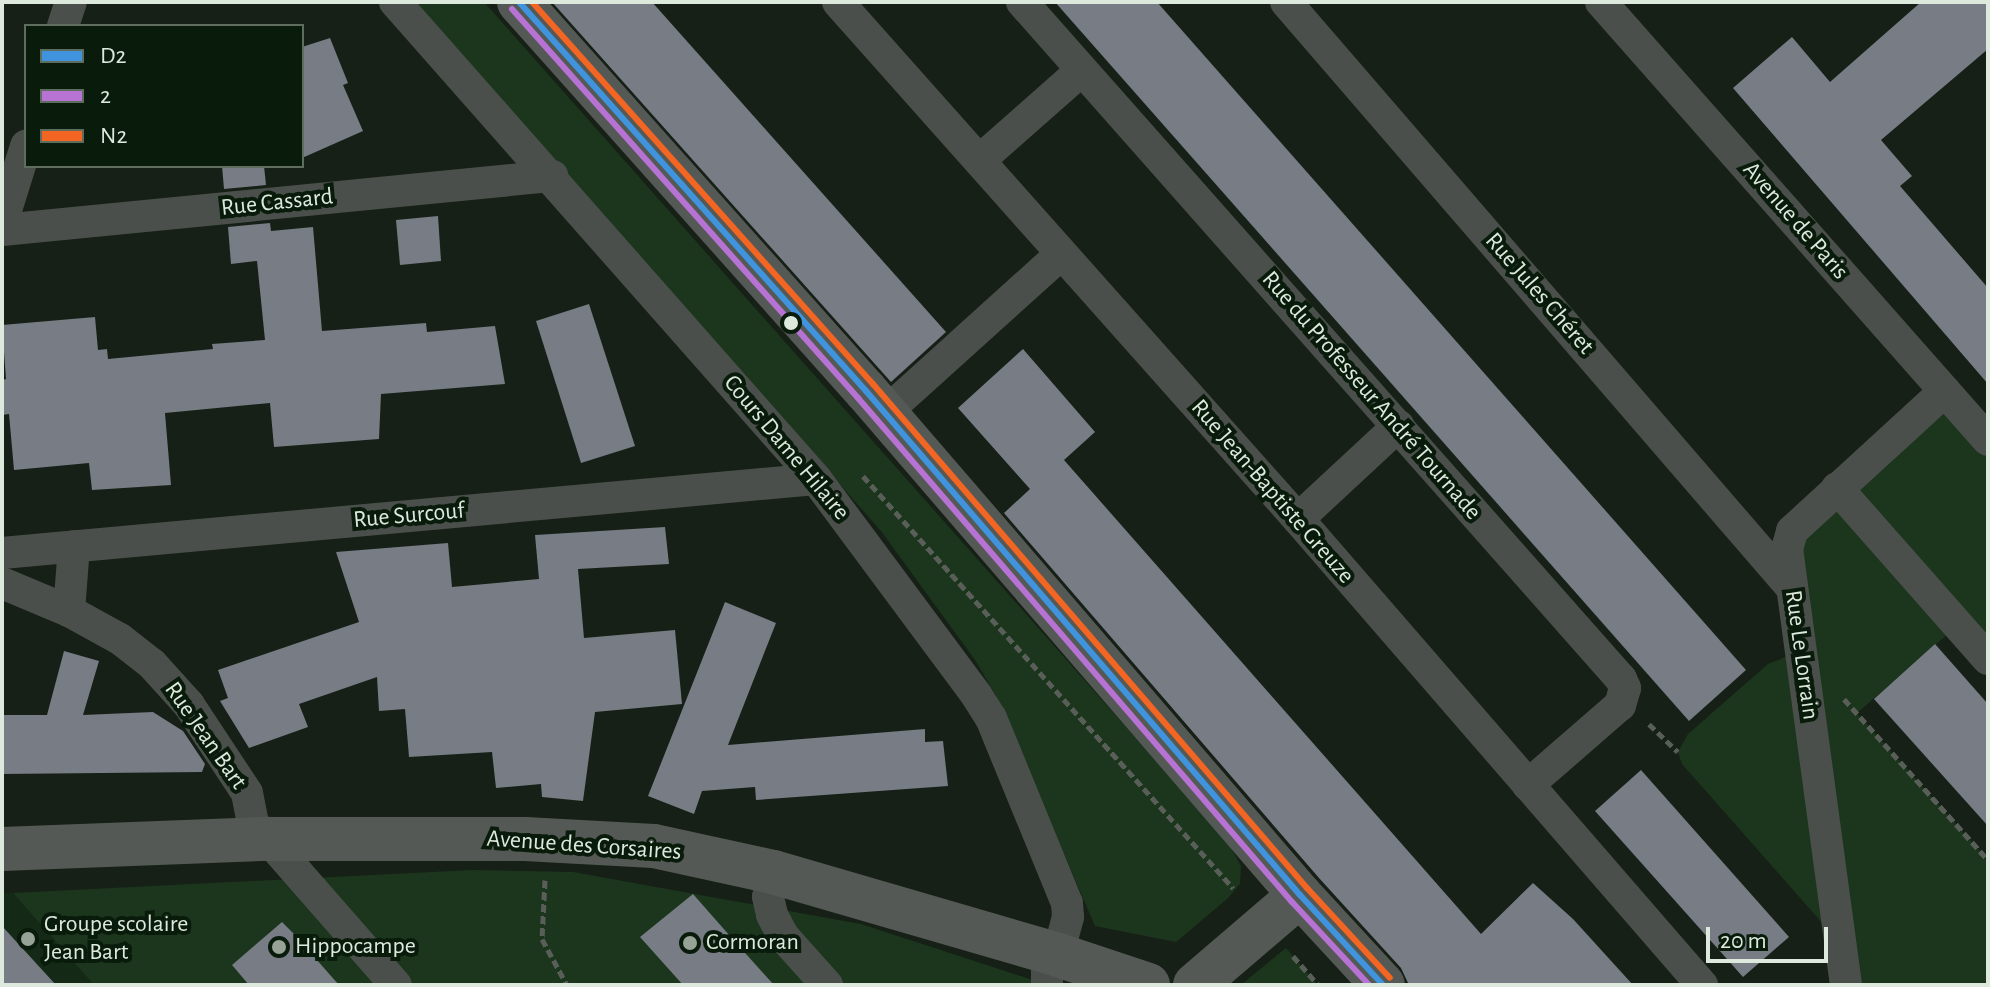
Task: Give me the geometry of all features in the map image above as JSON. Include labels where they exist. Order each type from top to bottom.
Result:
[{"type":"street","points":[[64,24],[71,2]]},
{"type":"street","name":"Cours Dame Hilaire","points":[[395,2],[552,176],[816,479],[991,718],[1067,903],[1068,917],[1051,964]]},
{"type":"street","points":[[519,2],[884,414],[1300,895],[1383,985]]},
{"type":"street","name":"Rue Jean-Baptiste Greuze","points":[[838,2],[1298,519],[1702,985]]},
{"type":"street","name":"Rue du Professeur André Tournade","points":[[1022,2],[1398,426],[1625,688],[1620,705],[1528,785]]},
{"type":"street","name":"Rue Jules Chéret","points":[[1286,2],[1791,587]]},
{"type":"street","name":"Avenue de Paris","points":[[1601,2],[1988,440]]},
{"type":"street","points":[[980,160],[1082,70]]},
{"type":"street","points":[[2,223],[24,152]]},
{"type":"street","name":"Rue Cassard","points":[[2,230],[552,176]]},
{"type":"street","points":[[884,414],[1061,254]]},
{"type":"street","name":"Rue Le Lorrain","points":[[1846,985],[1787,549],[1792,531],[1945,391]]},
{"type":"street","points":[[1298,519],[1398,426]]},
{"type":"street","name":"Rue Surcouf","points":[[2,553],[816,479]]},
{"type":"street","points":[[1837,488],[1988,659]]},
{"type":"street","points":[[69,611],[74,546]]},
{"type":"street","name":"Rue Jean Bart","points":[[2,583],[69,611],[120,639],[152,664],[189,705],[247,793],[262,839]]},
{"type":"street","points":[[262,839],[396,985]]},
{"type":"street","name":"Avenue des Corsaires","points":[[2,849],[262,839],[547,840],[654,846],[773,872],[1051,964],[1148,985]]},
{"type":"street","points":[[773,872],[768,897],[772,915],[783,936],[827,985]]},
{"type":"street","points":[[1195,985],[1300,895]]},
{"type":"path","points":[[857,469],[1318,985]]},
{"type":"path","points":[[1800,651],[1988,860]]},
{"type":"path","points":[[547,840],[542,939],[567,985]]},
{"type":"shaded area","points":[[414,2],[484,2],[1227,841],[1241,866],[1240,884],[1227,899],[1176,942],[1095,926],[995,694],[975,660],[881,531]]},
{"type":"shaded area","points":[[1945,391],[1988,440],[1988,659],[1958,625],[1857,713],[1988,860],[1988,985],[1848,985],[1839,942],[1682,764],[1678,752],[1688,734],[1768,664],[1800,651],[1787,549]]},
{"type":"shaded area","points":[[472,870],[573,872],[861,924],[1048,985],[94,985],[13,893]]},
{"type":"shaded area","name":"Groupe scolaire Jean Bart","points":[[2,893],[13,893],[94,985],[2,985]]},
{"type":"shaded area","points":[[1286,948],[1318,985],[1241,985],[1242,984]]},
{"type":"building","points":[[552,2],[652,2],[946,332],[891,382]]},
{"type":"building","points":[[1055,2],[1157,2],[1746,670],[1689,721]]},
{"type":"building","points":[[1921,2],[1988,2],[1988,49],[1881,140],[1912,176],[1900,186],[1988,288],[1988,384],[1733,88],[1792,37],[1830,82]]},
{"type":"building","points":[[330,38],[348,83],[343,85],[363,131],[304,157],[304,46]]},
{"type":"building","points":[[222,168],[264,168],[266,185],[224,189]]},
{"type":"building","points":[[438,216],[441,261],[400,265],[396,220]]},
{"type":"building","points":[[270,223],[271,231],[313,227],[322,331],[426,323],[427,332],[495,326],[505,384],[381,394],[379,439],[274,447],[270,403],[165,413],[171,485],[92,490],[89,463],[14,470],[9,414],[2,415],[2,380],[6,379],[2,325],[95,317],[98,350],[107,349],[108,359],[213,349],[212,344],[265,340],[257,261],[231,264],[228,227]]},
{"type":"building","points":[[589,304],[635,446],[581,463],[536,321]]},
{"type":"building","points":[[1023,349],[1095,432],[1064,460],[1481,934],[1533,883],[1573,919],[1633,985],[1409,985],[1401,968],[1319,878],[1004,513],[1030,489],[958,408]]},
{"type":"building","points":[[665,527],[669,564],[578,569],[584,638],[675,630],[682,704],[595,712],[583,801],[542,797],[541,784],[496,788],[492,752],[409,757],[405,709],[379,711],[377,677],[299,704],[308,727],[249,748],[220,701],[228,698],[218,670],[359,622],[336,552],[448,543],[452,587],[539,579],[535,535]]},
{"type":"building","points":[[725,602],[776,623],[728,745],[925,729],[925,742],[943,741],[948,786],[756,800],[755,787],[702,791],[694,814],[648,796]]},
{"type":"building","points":[[1935,644],[1988,704],[1988,826],[1874,699]]},
{"type":"building","points":[[64,651],[99,661],[83,715],[153,712],[183,731],[205,764],[202,772],[2,774],[2,715],[47,715]]},
{"type":"building","points":[[1641,770],[1789,937],[1743,977],[1595,811]]},
{"type":"building","name":"Cormoran","points":[[693,894],[774,985],[683,985],[640,937]]},
{"type":"building","name":"Hippocampe","points":[[282,922],[339,985],[249,985],[232,965]]},
{"type":"building","points":[[2,926],[56,985],[2,985]]},
{"type":"transit line","name":"D2","points":[[519,2],[866,391],[1300,895],[1383,985]]},
{"type":"transit line","name":"N2","points":[[532,2],[873,384],[1307,888],[1390,978]]},
{"type":"transit line","name":"2","points":[[512,9],[858,398],[1292,902],[1369,985]]},
{"type":"place","name":"Groupe scolaire Jean Bart","points":[[28,939]]},
{"type":"place","name":"Cormoran","points":[[690,943]]},
{"type":"place","name":"Hippocampe","points":[[279,947]]}]
